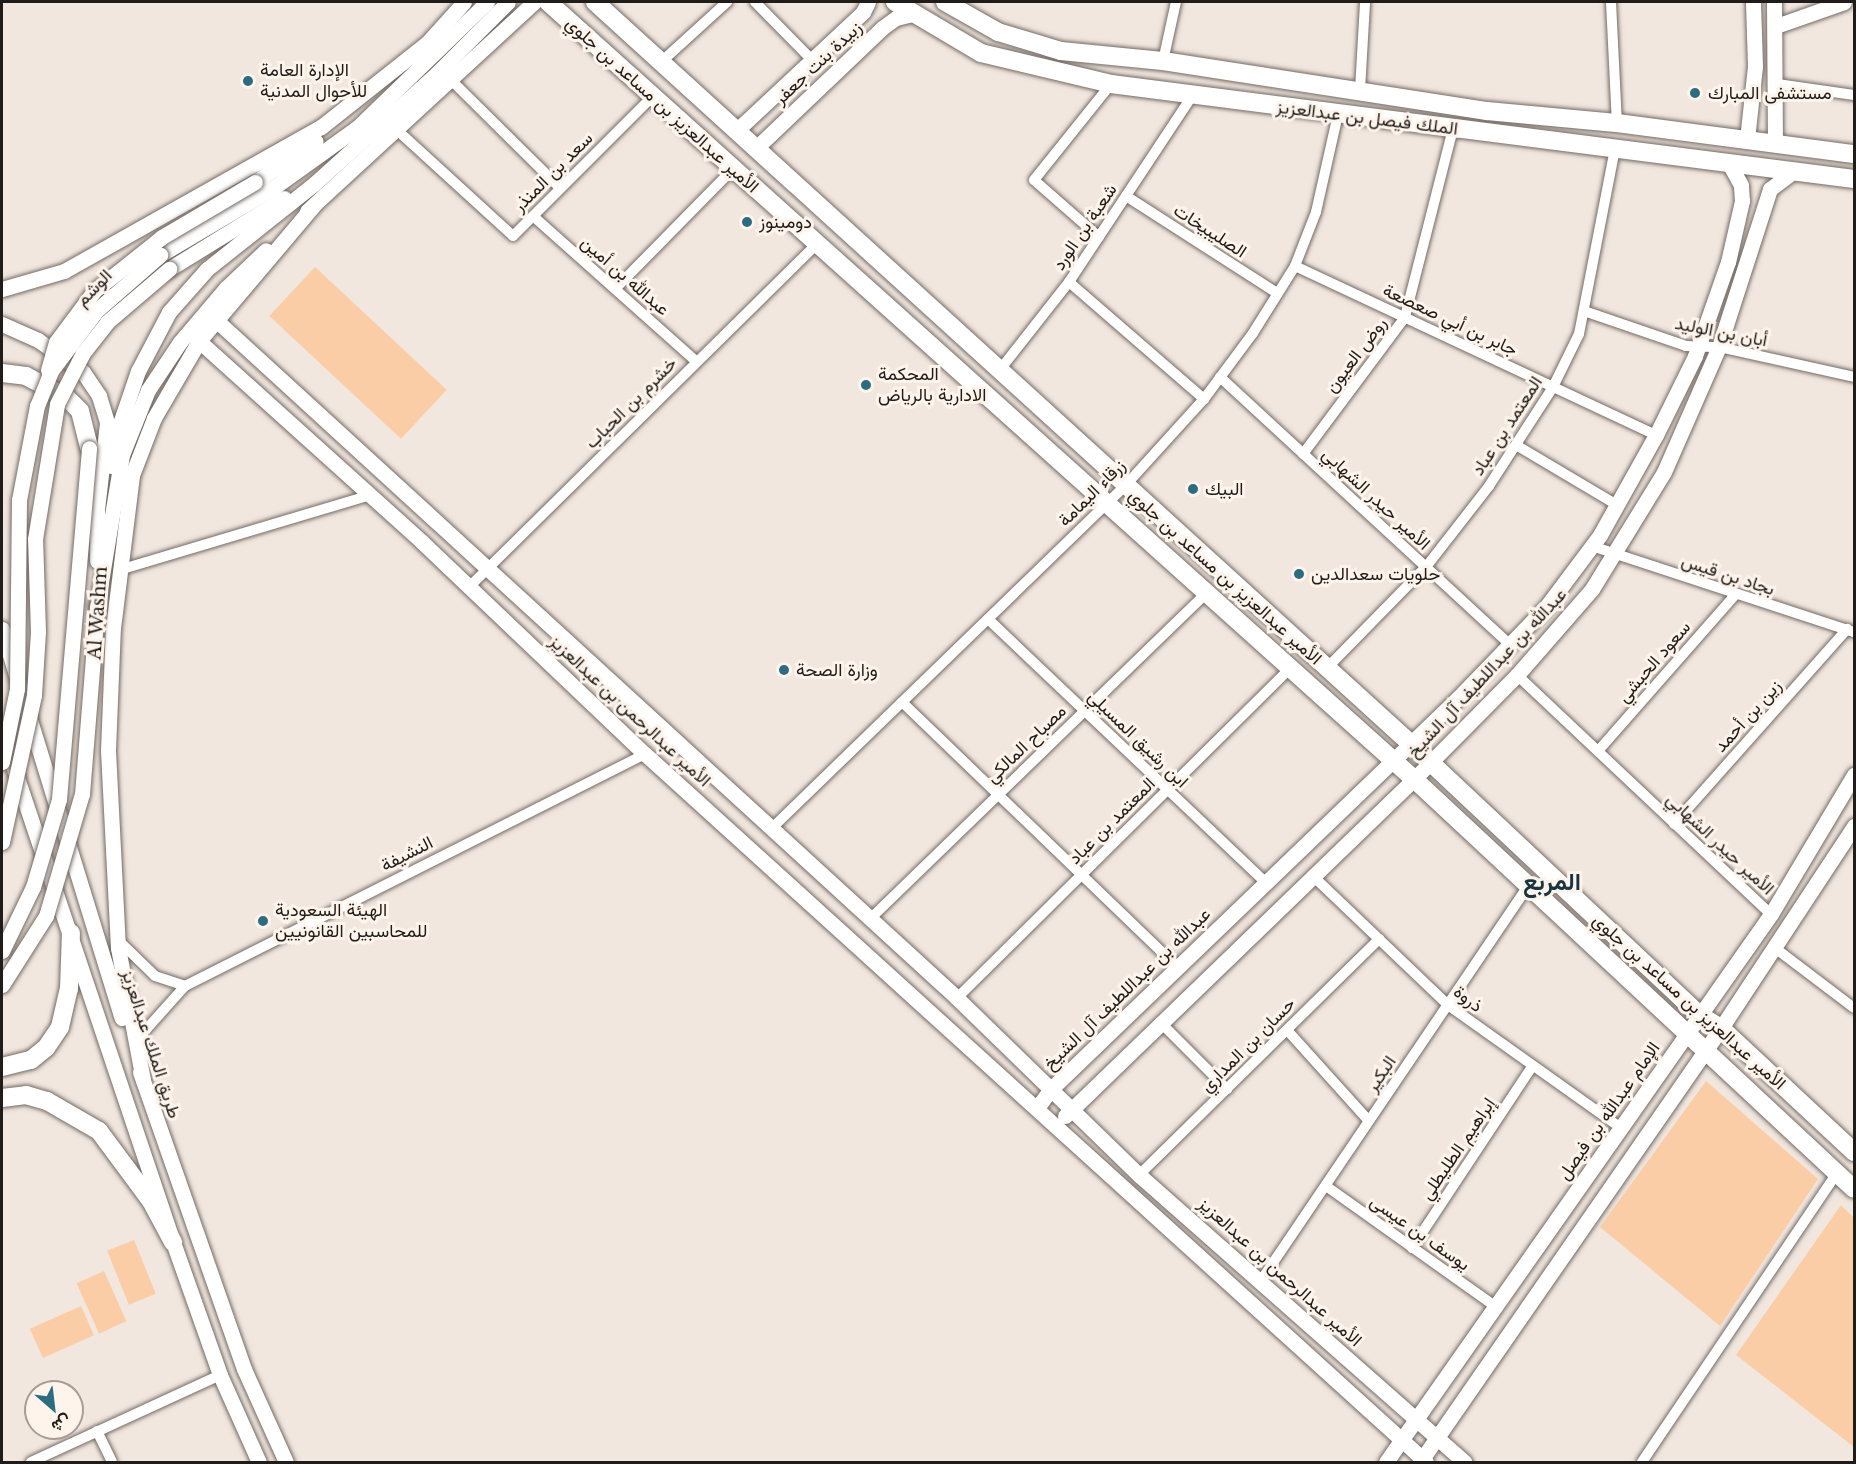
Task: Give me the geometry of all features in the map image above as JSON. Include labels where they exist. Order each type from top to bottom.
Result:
[{"type":"main road","name":"الأمير عبدالعزيز بن مساعد بن جلوي","points":[[548,2],[1413,779],[1854,1189]]},
{"type":"main road","name":"الأمير عبدالعزيز بن مساعد بن جلوي","points":[[595,2],[1412,745],[1701,1016],[1721,1028],[1854,1152]]},
{"type":"main road","name":"الملك فيصل بن عبدالعزيز","points":[[896,2],[912,14],[981,53],[1111,84],[1615,148],[1730,165],[1854,179]]},
{"type":"main road","name":"الملك فيصل بن عبدالعزيز","points":[[945,2],[998,32],[1061,51],[1163,61],[1487,111],[1617,123],[1854,154]]},
{"type":"main road","points":[[2,373],[26,376],[67,398],[80,411],[89,448]]},
{"type":"main road","points":[[2,1067],[31,1060],[46,1048],[60,1027],[69,989],[71,933]]},
{"type":"main road","points":[[2,1087],[77,1115],[99,1131],[151,1200],[173,1242]]},
{"type":"main road","points":[[2,1098],[26,1095]]},
{"type":"street","name":"الوشم","points":[[2,289],[64,271],[321,127],[392,73],[464,2]]},
{"type":"street","name":"الوشم","points":[[97,606],[114,441],[150,343],[169,312],[207,269],[315,183],[444,55],[487,2]]},
{"type":"street","name":"الوشم","points":[[2,762],[16,689],[19,500],[37,406],[51,371],[97,310],[160,255],[311,162],[358,127],[508,2]]},
{"type":"street","points":[[314,205],[534,2]]},
{"type":"street","points":[[660,63],[727,2]]},
{"type":"street","points":[[755,2],[812,60]]},
{"type":"street","name":"زبيدة بنت جعفر","points":[[736,131],[852,23],[868,2]]},
{"type":"street","points":[[1163,61],[1176,2]]},
{"type":"street","points":[[1360,90],[1365,2]]},
{"type":"street","points":[[1611,2],[1617,123]]},
{"type":"street","points":[[1748,139],[1752,93],[1753,2]]},
{"type":"street","points":[[1774,2],[1776,26],[1775,143]]},
{"type":"street","points":[[1776,26],[1844,2]]},
{"type":"street","name":"زبيدة بنت جعفر","points":[[755,149],[870,39],[896,18],[912,14]]},
{"type":"street","points":[[852,23],[860,20],[870,23],[870,39]]},
{"type":"street","points":[[37,406],[56,342],[94,291],[154,243],[255,182],[323,136],[392,73]]},
{"type":"street","points":[[451,80],[560,188]]},
{"type":"street","points":[[1099,237],[1034,180],[1111,84]]},
{"type":"street","points":[[1752,93],[1776,89],[1854,95]]},
{"type":"street","name":"سعد بن المنذر","points":[[397,130],[513,236],[653,96]]},
{"type":"street","name":"شعبة بن الورد","points":[[999,371],[1069,282],[1192,96]]},
{"type":"street","name":"زرقاء اليمامة","points":[[771,829],[1107,504],[1204,399],[1294,266],[1316,212],[1338,114]]},
{"type":"street","name":"روض العيون","points":[[1303,454],[1405,317],[1453,128]]},
{"type":"street","name":"المعتمد بن عباد","points":[[1326,669],[1426,567],[1516,445],[1553,387],[1579,334],[1615,148]]},
{"type":"street","name":"عبدالله بن عبداللطيف آل الشيخ","points":[[1037,1108],[1051,1089],[1412,745],[1546,607],[1592,546],[1656,435],[1699,345],[1728,262],[1738,217],[1741,184],[1730,165]]},
{"type":"street","points":[[615,289],[733,169]]},
{"type":"street","name":"عبدالله بن عبداللطيف آل الشيخ","points":[[1057,1124],[1517,675],[1592,589],[1616,555],[1664,472],[1719,347],[1770,189],[1794,171]]},
{"type":"street","points":[[2,842],[33,695],[38,632],[35,539],[57,404],[83,353],[107,322],[169,269],[271,204],[315,183]]},
{"type":"street","name":"الصليبيخات","points":[[1126,196],[1277,293]]},
{"type":"street","name":"Al Washm","points":[[97,606],[122,455],[148,390],[180,342],[226,288],[314,205]]},
{"type":"street","name":"Al Washm","points":[[143,1080],[117,939],[108,750],[119,570],[132,475],[154,418],[199,341],[314,205]]},
{"type":"street","points":[[1738,217],[1749,215],[1761,220]]},
{"type":"street","name":"عبدالله بن أمين","points":[[533,216],[696,361]]},
{"type":"street","name":"خشرم بن الحباب","points":[[469,587],[817,244]]},
{"type":"street","name":"جابر بن أبي صعصعة","points":[[1294,266],[1656,435]]},
{"type":"street","points":[[1069,282],[1204,399]]},
{"type":"street","name":"أبان بن الوليد","points":[[1584,311],[1686,346],[1719,347],[1854,377]]},
{"type":"street","name":"الأمير عبدالرحمن بن عبدالعزيز","points":[[217,321],[486,570],[957,998],[1139,1174],[1262,1279],[1464,1462]]},
{"type":"street","points":[[2,324],[39,340],[83,372],[99,396],[107,423],[97,509],[97,606],[82,794],[45,916],[2,985]]},
{"type":"street","name":"الأمير عبدالرحمن بن عبدالعزيز","points":[[199,341],[370,495],[645,754],[1057,1124]]},
{"type":"street","name":"الأمير حيدر الشهابي","points":[[1220,377],[1510,645]]},
{"type":"street","points":[[1516,445],[1617,505]]},
{"type":"street","points":[[2,951],[33,887],[59,799],[89,448]]},
{"type":"street","points":[[341,469],[359,450]]},
{"type":"street","points":[[119,570],[370,495]]},
{"type":"street","name":"بجاد بن قيس","points":[[1592,546],[1734,596],[1851,631]]},
{"type":"street","name":"مصباح المالكي","points":[[870,919],[1206,593]]},
{"type":"street","name":"سعود الحبشي","points":[[1598,751],[1734,596]]},
{"type":"street","name":"ابن رشيق المسيلي","points":[[988,619],[1266,883]]},
{"type":"street","name":"طريق الملك عبدالعزيز","points":[[2,629],[143,1080],[244,1369],[286,1462]]},
{"type":"street","name":"زين بن أحمد","points":[[1674,824],[1851,631]]},
{"type":"street","name":"المعتمد بن عباد","points":[[957,998],[1290,669]]},
{"type":"street","name":"الأمير حيدر الشهابي","points":[[1517,675],[1771,914]]},
{"type":"street","points":[[902,702],[1178,968]]},
{"type":"street","points":[[2,730],[173,1242],[220,1375],[258,1462]]},
{"type":"street","name":"النشيفة","points":[[185,986],[645,754]]},
{"type":"street","name":"الإمام عبدالله بن فيصل","points":[[1386,1462],[1771,914],[1854,775]]},
{"type":"street","points":[[1057,1124],[1423,1461],[1555,1266],[1721,1028],[1854,826]]},
{"type":"street","name":"ذروة","points":[[1313,876],[1448,1005],[1532,1067],[1621,1128]]},
{"type":"street","name":"البكير","points":[[1262,1279],[1527,887]]},
{"type":"street","points":[[117,939],[155,976],[185,986],[143,1033],[143,1080]]},
{"type":"street","name":"حسان بن المداري","points":[[1139,1174],[1379,939]]},
{"type":"street","points":[[1775,948],[1854,1008]]},
{"type":"street","points":[[1160,1022],[1227,1089]]},
{"type":"street","points":[[1287,1030],[1369,1121]]},
{"type":"street","name":"إبراهيم الطليطلي","points":[[1412,1248],[1532,1067]]},
{"type":"street","points":[[1642,1462],[1837,1173]]},
{"type":"street","name":"يوسف بن عيسى","points":[[1326,1186],[1496,1307]]},
{"type":"street","points":[[1567,1205],[1565,1213],[1571,1222],[1581,1223],[1590,1216]]},
{"type":"street","points":[[1533,1254],[1542,1245],[1552,1246],[1558,1257],[1555,1266]]},
{"type":"street","points":[[31,1462],[220,1375]]},
{"type":"street","points":[[97,1431],[112,1462]]},
{"type":"shaded area","points":[[315,267],[447,390],[401,439],[269,316]]},
{"type":"shaded area","points":[[1706,1081],[1818,1179],[1720,1326],[1600,1227]]},
{"type":"shaded area","points":[[1841,1205],[1854,1218],[1854,1447],[1736,1355]]},
{"type":"shaded area","points":[[134,1240],[156,1294],[129,1305],[107,1251]]},
{"type":"shaded area","points":[[104,1271],[126,1321],[99,1333],[77,1283]]},
{"type":"shaded area","points":[[81,1306],[94,1335],[43,1358],[30,1329]]},
{"type":"place","name":"الإدارة العامة للأحوال المدنية","points":[[248,81]]},
{"type":"place","name":"مستشفى المبارك","points":[[1695,93]]},
{"type":"place","name":"دومينوز","points":[[747,222]]},
{"type":"place","name":"المحكمة الادارية بالرياض","points":[[866,385]]},
{"type":"place","name":"البيك","points":[[1193,489]]},
{"type":"place","name":"حلويات سعدالدين","points":[[1299,574]]},
{"type":"place","name":"وزارة الصحة","points":[[784,670]]},
{"type":"place","name":"الهيئة السعودية للمحاسبين القانونيين","points":[[263,921]]},
{"type":"district","name":"المربع","points":[[1552,882]]}]
